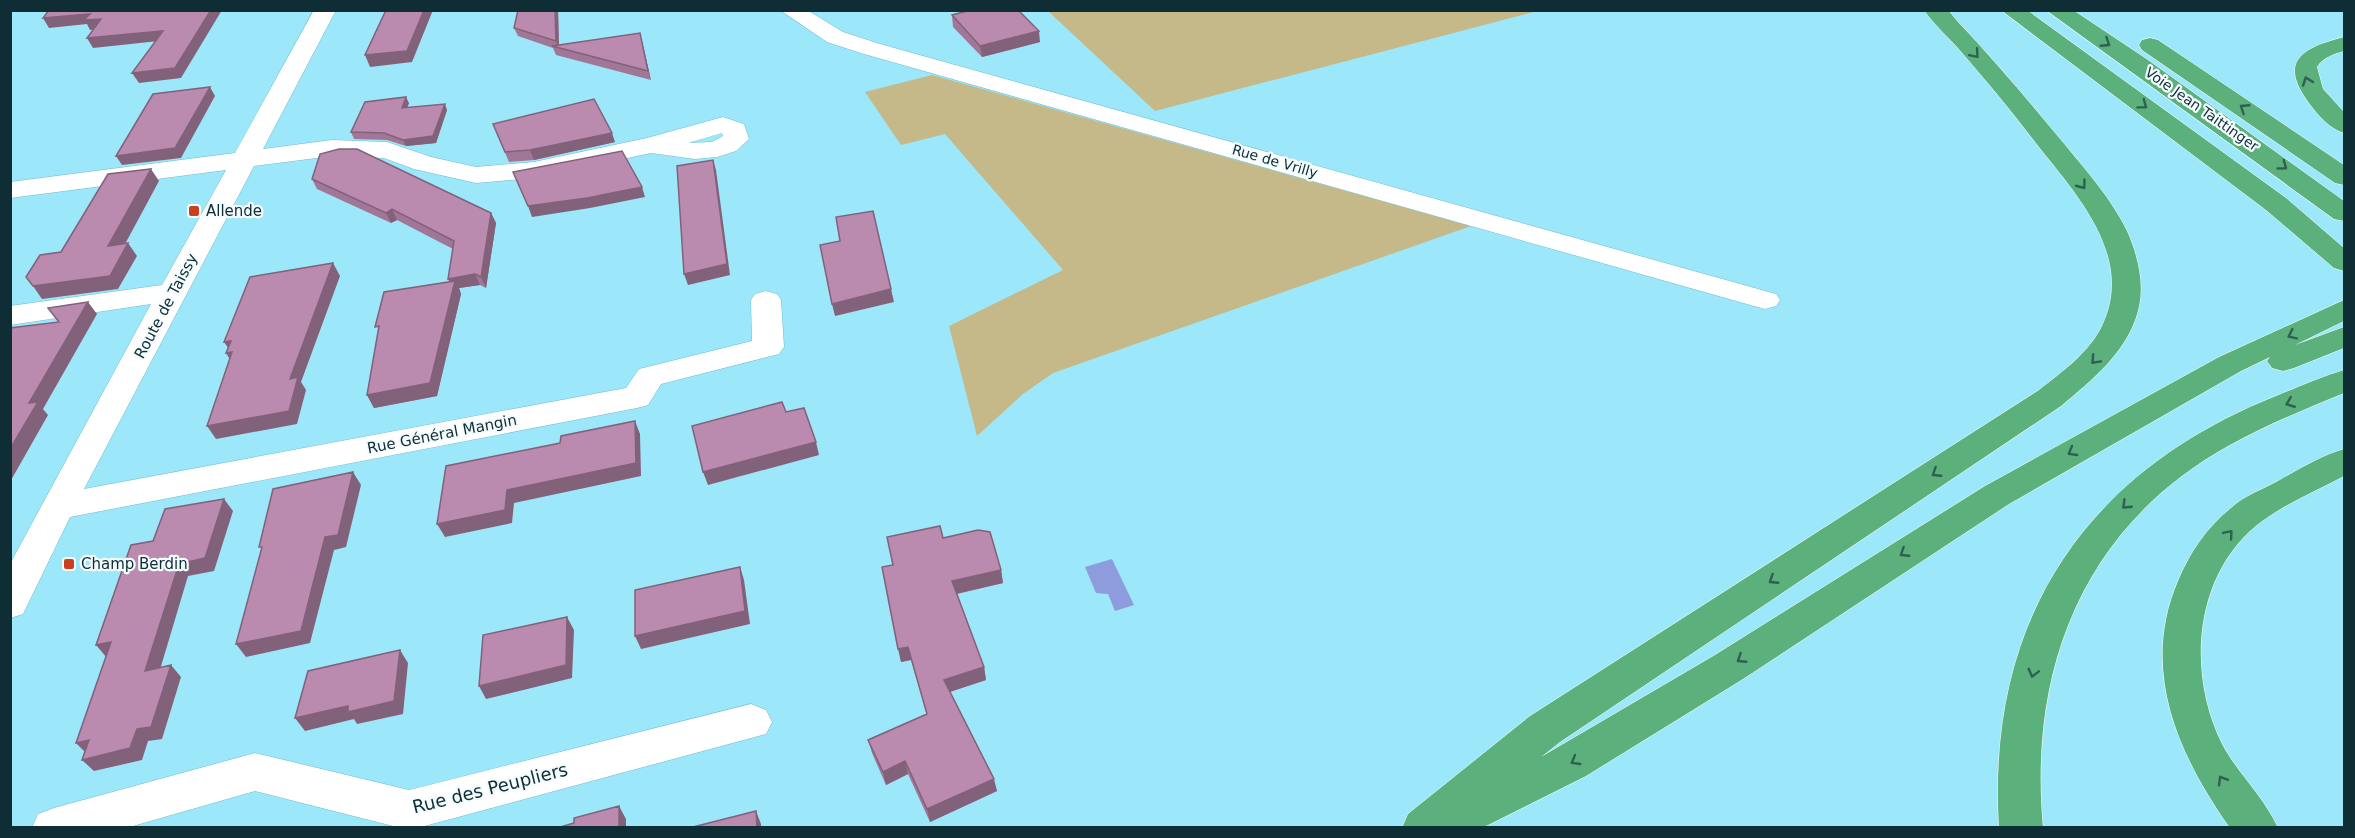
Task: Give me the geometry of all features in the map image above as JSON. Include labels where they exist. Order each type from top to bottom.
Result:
[{"type":"highway","points":[[1424,828],[1545,729],[2050,398],[2084,371],[2105,348],[2123,311],[2127,288],[2120,249],[2109,223],[2015,100],[1935,10]]},
{"type":"highway","points":[[2012,10],[2267,197],[2344,261]]},
{"type":"highway","name":"Voie Jean Taittinger","points":[[2057,10],[2140,65],[2344,213]]},
{"type":"highway","name":"Voie Jean Taittinger","points":[[2096,10],[2344,177]]},
{"type":"highway","points":[[2344,44],[2317,52],[2305,67],[2304,75],[2317,99],[2344,125]]},
{"type":"highway","points":[[1437,828],[1571,764],[1730,667],[1997,495],[2122,423],[2230,364],[2344,309]]},
{"type":"highway","points":[[2122,423],[2344,337]]},
{"type":"highway","points":[[2021,828],[2024,709],[2038,649],[2061,592],[2080,557],[2105,525],[2134,497],[2174,465],[2255,417],[2344,381]]},
{"type":"highway","points":[[2256,828],[2229,792],[2205,752],[2190,716],[2180,648],[2183,618],[2201,567],[2241,518],[2344,461]]},
{"type":"street","name":"Route de Taissy","points":[[10,603],[57,507],[325,10]]},
{"type":"street","name":"Rue de Vrilly","points":[[791,10],[835,37],[872,49],[1765,300]]},
{"type":"street","points":[[10,189],[332,148],[366,147],[387,150],[432,166],[476,175],[534,170],[651,145]]},
{"type":"street","points":[[10,316],[173,292]]},
{"type":"street","name":"Rue Général Mangin","points":[[57,507],[637,397],[650,376],[768,347],[766,300]]},
{"type":"street","name":"Rue des Peupliers","points":[[54,828],[255,772],[409,810],[751,722]]},
{"type":"shaded area","points":[[1048,11],[1537,11],[1155,111]]},
{"type":"shaded area","points":[[932,75],[1471,226],[1053,373],[1023,394],[977,436],[949,326],[1063,270],[945,134],[901,145],[865,92]]},
{"type":"water","points":[[1112,559],[1134,605],[1115,611],[1108,594],[1096,593],[1085,567]]},
{"type":"building","points":[[49,10],[211,10],[175,68],[132,73],[163,31],[87,38],[101,19],[84,20],[90,14],[43,18]]},
{"type":"building","points":[[386,10],[424,10],[407,51],[365,55]]},
{"type":"building","points":[[518,10],[555,10],[556,41],[514,28]]},
{"type":"building","points":[[971,10],[1018,10],[1039,31],[980,46],[952,15]]},
{"type":"building","points":[[640,33],[648,71],[552,46]]},
{"type":"building","points":[[210,87],[175,148],[116,156],[153,94]]},
{"type":"building","points":[[406,97],[402,108],[445,104],[433,136],[403,140],[384,133],[351,132],[365,102]]},
{"type":"building","points":[[594,99],[612,133],[530,150],[505,152],[493,124]]},
{"type":"building","points":[[339,149],[357,149],[491,213],[481,277],[475,274],[448,279],[454,241],[392,209],[386,213],[312,179],[320,154]]},
{"type":"building","points":[[622,151],[642,187],[587,198],[528,206],[513,172]]},
{"type":"building","points":[[713,160],[727,264],[684,274],[677,166]]},
{"type":"building","points":[[151,169],[108,246],[128,243],[110,276],[33,286],[26,277],[40,255],[61,252],[108,174]]},
{"type":"building","points":[[873,211],[891,289],[832,304],[820,245],[840,241],[836,217]]},
{"type":"building","points":[[333,263],[290,379],[298,377],[289,411],[207,426],[232,352],[226,353],[231,341],[224,342],[250,277]]},
{"type":"building","points":[[455,281],[430,383],[367,395],[379,326],[375,327],[384,292]]},
{"type":"building","points":[[88,302],[29,403],[38,402],[10,449],[10,328],[59,322],[48,308]]},
{"type":"building","points":[[782,402],[786,412],[804,408],[816,442],[703,472],[692,426]]},
{"type":"building","points":[[635,421],[636,463],[507,490],[505,510],[437,524],[446,466],[560,443],[561,436]]},
{"type":"building","points":[[353,472],[338,535],[325,537],[301,631],[236,644],[262,547],[259,547],[273,489]]},
{"type":"building","points":[[224,499],[205,558],[179,564],[145,671],[171,665],[151,727],[137,729],[130,748],[82,760],[89,740],[76,743],[111,642],[96,645],[131,545],[153,541],[165,509]]},
{"type":"building","points":[[940,526],[943,538],[978,530],[990,532],[1001,570],[952,581],[984,667],[944,680],[994,779],[927,809],[905,761],[883,772],[868,740],[927,714],[908,647],[898,649],[882,567],[893,565],[887,537]]},
{"type":"building","points":[[740,567],[745,611],[635,636],[635,590]]},
{"type":"building","points":[[567,617],[566,665],[479,686],[483,635]]},
{"type":"building","points":[[400,650],[394,701],[348,712],[348,706],[295,718],[308,671]]},
{"type":"building","points":[[619,806],[619,828],[557,828],[574,823],[574,818]]},
{"type":"building","points":[[756,811],[757,828],[689,828]]},
{"type":"place","name":"Allende","points":[[194,211]]},
{"type":"place","name":"Champ Berdin","points":[[69,564]]}]
